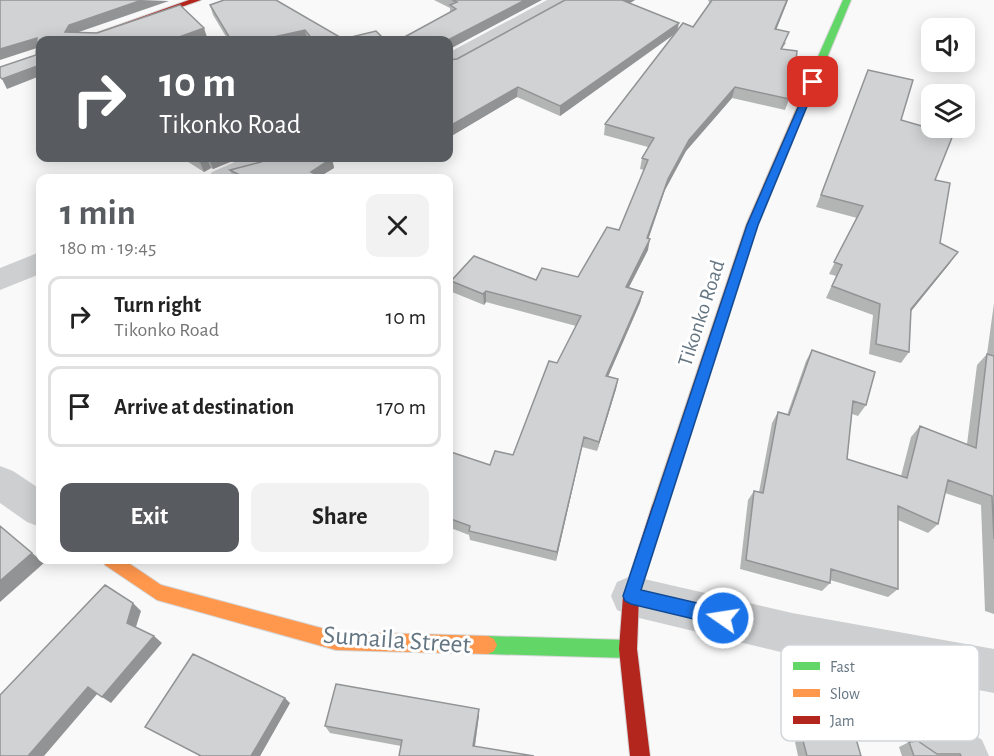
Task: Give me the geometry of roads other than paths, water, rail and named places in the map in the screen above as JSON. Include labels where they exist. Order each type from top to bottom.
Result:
[{"type":"street","points":[[92,36],[195,0]]},
{"type":"street","points":[[453,59],[562,0]]},
{"type":"street","name":"Tikonko Road","points":[[640,756],[628,649],[631,596],[752,225],[848,0]]},
{"type":"street","points":[[230,174],[255,162]]},
{"type":"street","points":[[0,280],[36,264]]},
{"type":"street","points":[[0,482],[36,507]]},
{"type":"street","name":"Sumaila Street","points":[[117,564],[157,592],[336,640],[628,649]]},
{"type":"street","points":[[631,596],[792,634],[852,645]]},
{"type":"street","points":[[792,634],[808,645]]},
{"type":"street","points":[[979,668],[994,671]]},
{"type":"street","points":[[945,741],[966,756]]}]
